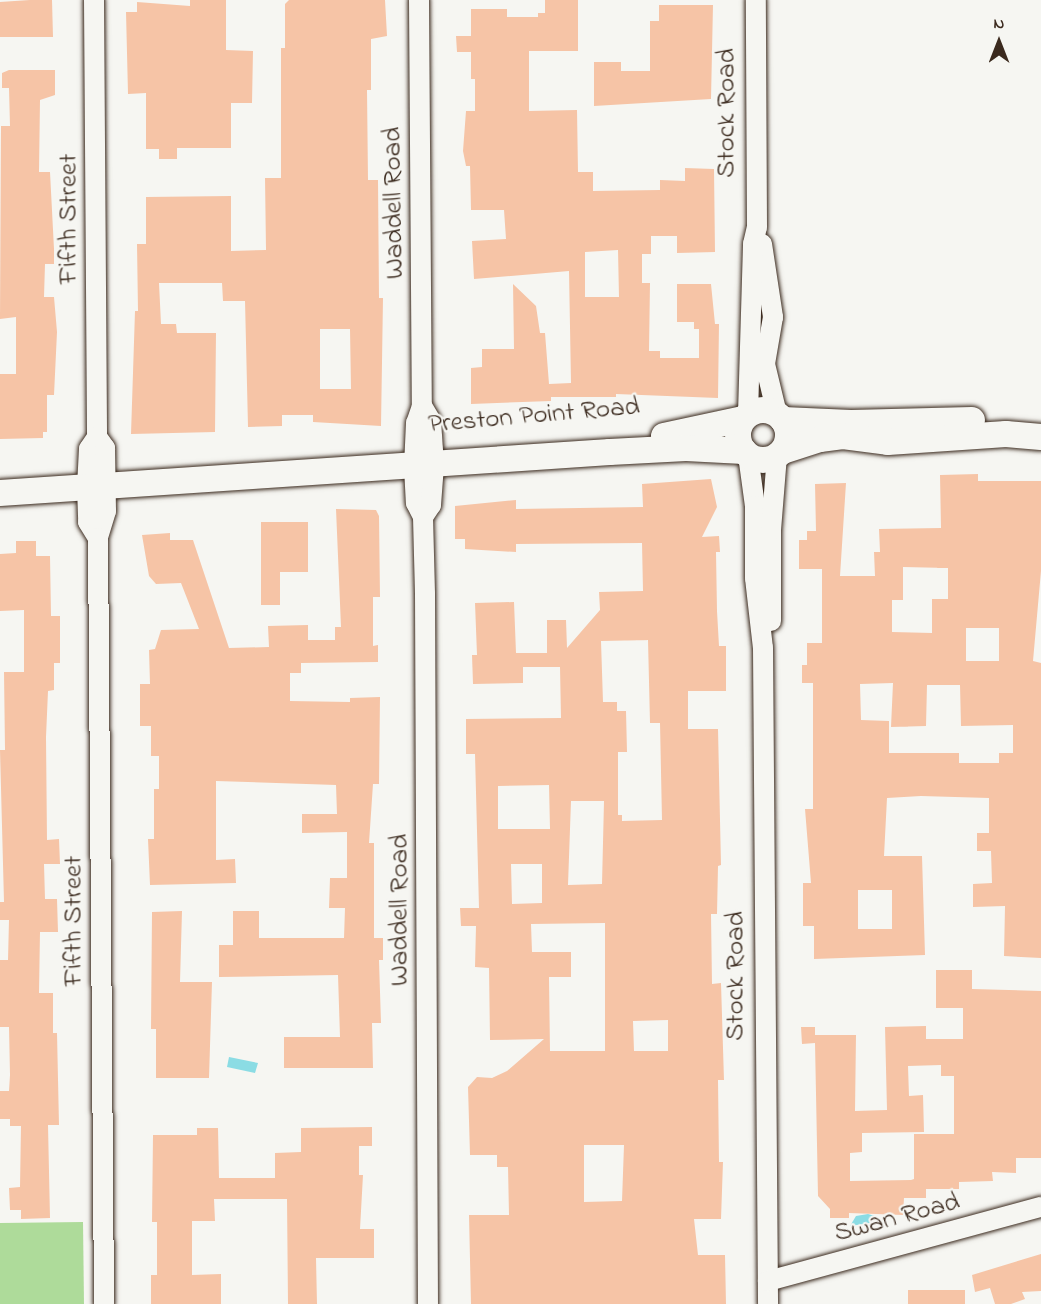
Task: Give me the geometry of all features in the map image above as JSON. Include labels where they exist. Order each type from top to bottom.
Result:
[{"type":"main road","points":[[746,417],[761,410],[780,417],[850,423],[1041,422]]},
{"type":"main road","name":"Stock Road","points":[[746,417],[738,439],[746,453]]},
{"type":"main road","name":"Preston Point Road","points":[[424,461],[687,434],[746,417]]},
{"type":"main road","name":"Stock Road","points":[[780,417],[788,435],[780,453]]},
{"type":"main road","points":[[746,453],[764,460],[780,453],[843,436],[888,442],[1006,434],[1041,437]]},
{"type":"main road","name":"Preston Point Road","points":[[0,494],[330,469],[347,463],[676,448],[746,453]]},
{"type":"street","name":"Fifth Street","points":[[94,0],[97,437],[89,449],[97,486],[88,522],[98,538],[104,1304]]},
{"type":"street","name":"Waddell Road","points":[[419,0],[422,406],[416,423],[430,505],[423,517],[428,1304]]},
{"type":"street","name":"Stock Road","points":[[756,0],[757,226],[773,317],[765,364],[780,417]]},
{"type":"street","name":"Stock Road","points":[[746,417],[753,244],[757,226]]},
{"type":"street","name":"Stock Road","points":[[746,453],[755,500],[755,578],[763,648],[768,1304]]},
{"type":"street","name":"Stock Road","points":[[763,648],[771,633],[771,530],[780,453]]},
{"type":"street","name":"Swan Road","points":[[768,1281],[1041,1207]]},
{"type":"green space","points":[[83,1222],[84,1304],[0,1304],[0,1223]]},
{"type":"water","points":[[229,1057],[258,1063],[255,1073],[227,1067]]},
{"type":"water","points":[[868,1214],[878,1217],[877,1222],[850,1226],[856,1216]]},
{"type":"building","points":[[52,0],[53,37],[0,37],[0,2]]},
{"type":"building","points":[[190,0],[226,0],[226,50],[253,51],[252,103],[231,103],[231,148],[177,148],[177,159],[159,159],[159,149],[146,149],[146,93],[128,94],[126,12],[137,12],[137,2],[190,6]]},
{"type":"building","points":[[289,0],[385,0],[387,36],[371,39],[371,90],[367,90],[368,180],[378,180],[379,298],[383,298],[381,426],[313,422],[313,415],[282,415],[282,426],[248,427],[245,301],[223,301],[222,283],[159,283],[161,324],[176,324],[177,333],[216,333],[215,432],[131,434],[135,311],[138,311],[137,244],[146,244],[146,197],[231,196],[231,251],[266,250],[265,178],[281,178],[281,48],[285,48],[285,4]],"holes":[[[320,329],[350,329],[351,389],[320,389]]]},
{"type":"building","points":[[545,0],[578,0],[578,51],[529,51],[529,111],[577,110],[578,172],[593,172],[593,191],[660,190],[660,180],[685,181],[685,168],[714,169],[715,252],[677,253],[677,236],[651,236],[651,254],[642,254],[642,283],[650,283],[649,351],[660,351],[660,358],[699,358],[699,329],[694,329],[694,322],[677,322],[677,284],[711,284],[715,324],[719,324],[718,398],[616,394],[616,397],[551,397],[551,401],[471,404],[471,368],[482,367],[482,349],[514,349],[513,284],[536,306],[540,333],[545,333],[549,384],[571,383],[569,271],[474,279],[472,241],[506,239],[504,210],[471,210],[470,166],[466,166],[463,151],[466,111],[475,111],[475,79],[471,79],[471,52],[457,52],[456,36],[471,36],[471,9],[507,9],[507,17],[538,17],[538,13],[545,13]],"holes":[[[618,250],[619,297],[585,297],[585,252]]]},
{"type":"building","points":[[659,5],[713,5],[711,99],[594,106],[594,62],[621,62],[621,71],[650,71],[650,21],[659,21]]},
{"type":"building","points":[[9,70],[55,70],[55,95],[40,100],[39,172],[50,172],[54,249],[54,264],[45,264],[44,297],[54,297],[57,332],[54,395],[47,395],[47,432],[43,432],[43,438],[0,439],[0,374],[16,374],[16,317],[0,319],[1,126],[10,126],[9,88],[2,88],[2,73]]},
{"type":"building","points":[[978,474],[978,481],[1041,481],[1041,571],[1033,661],[1041,663],[1041,958],[1004,956],[1005,906],[973,907],[973,884],[992,883],[991,851],[977,851],[977,833],[989,833],[989,798],[921,796],[887,798],[884,856],[922,856],[925,955],[814,959],[814,926],[803,926],[803,883],[811,883],[805,809],[813,809],[813,683],[802,683],[802,665],[807,665],[807,643],[822,643],[822,569],[799,569],[799,540],[807,540],[807,531],[816,531],[815,484],[846,483],[840,576],[875,576],[874,552],[880,552],[879,529],[941,528],[940,475]],"holes":[[[903,567],[948,568],[948,599],[932,599],[932,633],[892,632],[892,600],[903,600]],[[966,628],[999,628],[999,661],[966,661]],[[893,683],[891,727],[926,726],[927,685],[960,685],[961,726],[1013,725],[1013,753],[999,753],[999,763],[959,763],[959,753],[889,753],[889,721],[861,720],[860,684]],[[858,890],[892,890],[892,929],[858,929]]]},
{"type":"building","points":[[711,479],[717,507],[702,537],[719,536],[720,552],[716,552],[717,611],[719,646],[726,646],[726,691],[688,691],[688,729],[718,729],[721,865],[718,866],[717,914],[711,914],[712,984],[721,983],[724,1080],[718,1080],[719,1162],[723,1162],[721,1219],[694,1219],[698,1255],[725,1255],[726,1304],[471,1304],[469,1215],[509,1215],[508,1167],[497,1167],[497,1155],[470,1155],[468,1087],[477,1077],[492,1078],[507,1071],[544,1039],[490,1040],[489,968],[475,967],[476,926],[461,926],[460,908],[479,908],[475,754],[466,754],[466,719],[561,718],[560,667],[523,667],[523,683],[473,684],[472,655],[477,655],[475,603],[514,602],[516,653],[547,653],[547,620],[566,620],[567,648],[600,610],[599,592],[643,591],[642,543],[516,544],[516,552],[465,549],[465,539],[455,539],[455,506],[516,500],[516,509],[643,507],[642,484]],"holes":[[[648,640],[650,723],[660,723],[662,820],[622,821],[622,815],[618,815],[618,752],[627,752],[626,711],[617,711],[617,702],[603,702],[601,641]],[[549,785],[550,829],[498,829],[498,786]],[[571,801],[604,801],[602,884],[568,885]],[[511,864],[542,864],[542,903],[512,904]],[[605,923],[605,1051],[550,1051],[549,977],[571,977],[571,952],[532,952],[531,924]],[[668,1020],[668,1051],[634,1051],[633,1021]],[[584,1145],[624,1145],[622,1201],[584,1202]]]},
{"type":"building","points":[[336,509],[376,510],[379,516],[380,597],[373,597],[373,646],[378,645],[378,662],[301,663],[301,673],[290,673],[290,701],[350,702],[350,698],[380,697],[379,784],[373,784],[369,843],[374,843],[374,938],[383,938],[383,960],[379,960],[381,1023],[372,1023],[373,1068],[284,1068],[284,1037],[340,1037],[338,975],[219,977],[219,945],[233,945],[233,911],[259,911],[259,938],[344,938],[345,908],[329,908],[330,878],[347,878],[347,832],[302,833],[302,814],[337,814],[336,785],[216,781],[216,860],[235,859],[236,883],[150,885],[148,839],[154,839],[154,789],[159,789],[159,756],[151,756],[151,726],[140,726],[140,684],[150,684],[149,650],[155,649],[161,630],[199,629],[181,583],[156,584],[149,576],[142,535],[170,533],[170,540],[193,540],[229,648],[269,647],[268,626],[308,625],[308,640],[335,640],[335,627],[341,627]]},
{"type":"building","points":[[261,522],[308,522],[308,572],[280,572],[280,605],[261,605]]},
{"type":"building","points":[[16,541],[36,541],[36,556],[50,556],[51,616],[60,616],[60,663],[54,663],[54,690],[48,691],[46,737],[47,840],[59,839],[60,864],[44,864],[45,899],[57,899],[58,932],[40,932],[39,993],[53,993],[53,1033],[57,1033],[59,1125],[48,1125],[50,1218],[21,1219],[21,1210],[10,1210],[9,1188],[20,1187],[21,1126],[10,1126],[10,1119],[0,1119],[0,1091],[9,1091],[10,1075],[9,1027],[0,1027],[0,960],[8,960],[9,920],[0,920],[0,902],[4,902],[0,750],[5,750],[4,672],[24,672],[24,610],[0,611],[0,554],[16,553]]},
{"type":"building","points":[[182,911],[180,982],[212,982],[209,1078],[156,1078],[156,1029],[151,1029],[152,912]]},
{"type":"building","points":[[936,970],[972,970],[972,989],[1041,991],[1041,1158],[1016,1158],[1016,1173],[992,1172],[993,1181],[959,1182],[959,1189],[926,1189],[926,1198],[904,1198],[903,1215],[849,1213],[849,1218],[830,1218],[830,1209],[818,1196],[815,1043],[802,1044],[801,1027],[815,1027],[815,1035],[856,1035],[855,1111],[887,1110],[885,1027],[926,1026],[926,1039],[963,1039],[963,1008],[936,1008]],"holes":[[[941,1065],[941,1076],[954,1076],[954,1134],[914,1134],[914,1179],[850,1181],[850,1153],[862,1152],[862,1133],[924,1132],[923,1095],[909,1096],[908,1066]]]},
{"type":"building","points":[[372,1127],[372,1146],[359,1146],[359,1175],[363,1175],[360,1229],[374,1229],[374,1258],[316,1258],[317,1304],[288,1304],[287,1199],[214,1199],[215,1221],[192,1221],[192,1275],[221,1274],[221,1304],[151,1304],[151,1275],[157,1275],[157,1222],[152,1222],[153,1135],[197,1135],[197,1128],[218,1128],[219,1178],[275,1178],[275,1153],[301,1152],[301,1128]]},
{"type":"building","points":[[1041,1254],[1041,1291],[1022,1292],[1025,1299],[1011,1304],[995,1304],[990,1288],[975,1292],[972,1275]]},
{"type":"building","points":[[908,1290],[965,1290],[965,1304],[908,1304]]}]
